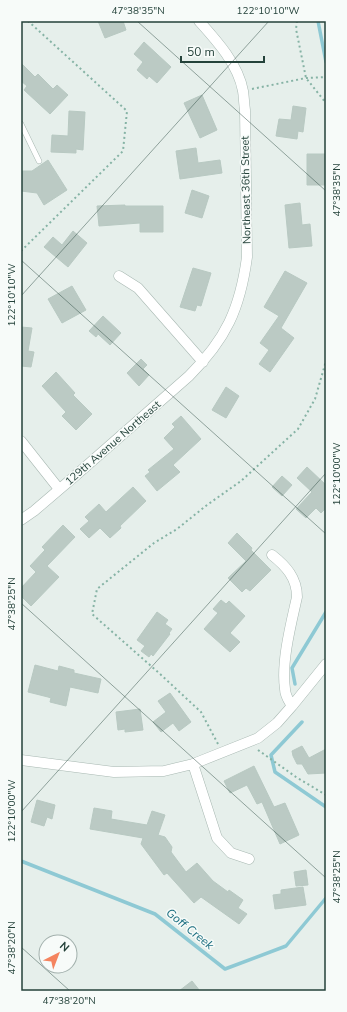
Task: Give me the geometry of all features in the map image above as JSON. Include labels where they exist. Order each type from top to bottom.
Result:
[{"type":"street","name":"Northeast 36th Street","points":[[199,21],[229,58],[239,77],[243,91],[245,110],[247,257],[238,302],[230,324],[203,362]]},
{"type":"street","points":[[119,276],[138,288],[203,362]]},
{"type":"street","name":"129th Avenue Northeast","points":[[21,520],[34,511],[177,387],[203,362]]},
{"type":"street","points":[[21,441],[59,489]]},
{"type":"street","points":[[272,555],[286,566],[293,577],[297,588],[297,597],[287,649],[284,676],[284,690],[292,706]]},
{"type":"street","points":[[21,760],[114,772],[164,771],[193,764],[258,738],[292,706],[326,664]]},
{"type":"street","points":[[193,764],[217,838],[231,853],[249,858]]},
{"type":"lane","points":[[21,124],[39,161]]},
{"type":"path","points":[[21,251],[122,151],[127,111],[28,21]]},
{"type":"path","points":[[297,21],[296,29],[306,78],[326,103]]},
{"type":"path","points":[[243,91],[306,78],[326,77]]},
{"type":"path","points":[[222,753],[201,712],[92,614],[97,589],[154,543],[177,529],[241,481],[298,429],[315,399],[326,361]]},
{"type":"path","points":[[244,743],[256,748],[275,763],[326,796]]},
{"type":"building","points":[[98,21],[123,21],[126,30],[105,38]]},
{"type":"building","points":[[144,42],[171,67],[157,83],[149,76],[147,79],[137,70],[143,62],[134,54]]},
{"type":"building","points":[[21,63],[35,77],[38,74],[53,89],[57,85],[68,95],[50,114],[24,90],[27,86],[21,81]]},
{"type":"building","points":[[202,95],[217,130],[200,138],[184,103]]},
{"type":"building","points":[[293,106],[306,108],[303,132],[298,131],[297,139],[276,136],[279,119],[291,120]]},
{"type":"building","points":[[69,111],[85,112],[83,150],[76,149],[76,153],[51,152],[52,135],[68,136]]},
{"type":"building","points":[[196,148],[198,163],[220,160],[222,173],[180,179],[176,151]]},
{"type":"building","points":[[307,154],[326,154],[326,185],[307,185]]},
{"type":"building","points":[[48,160],[67,190],[44,205],[37,193],[21,191],[21,171],[32,171]]},
{"type":"building","points":[[192,190],[209,196],[202,218],[185,213]]},
{"type":"building","points":[[300,203],[302,225],[310,224],[312,246],[289,248],[285,205]]},
{"type":"building","points":[[97,206],[163,206],[163,232],[140,232],[140,223],[99,226]]},
{"type":"building","points":[[73,231],[87,243],[68,267],[44,247],[53,237],[62,245]]},
{"type":"building","points":[[193,268],[211,273],[201,306],[197,305],[195,311],[180,307]]},
{"type":"building","points":[[285,271],[307,283],[281,328],[294,338],[270,372],[259,364],[269,350],[260,343],[279,316],[264,307]]},
{"type":"building","points":[[72,286],[86,310],[62,323],[48,299]]},
{"type":"building","points":[[103,316],[121,333],[110,345],[98,334],[96,337],[89,331]]},
{"type":"building","points":[[21,327],[32,328],[28,351],[34,352],[31,367],[21,366]]},
{"type":"building","points":[[141,359],[147,365],[143,369],[149,375],[139,386],[127,373]]},
{"type":"building","points":[[56,372],[75,393],[73,395],[92,414],[76,430],[62,416],[66,412],[42,386]]},
{"type":"building","points":[[226,387],[239,396],[226,418],[212,410]]},
{"type":"building","points":[[181,416],[201,439],[173,465],[180,472],[157,491],[145,476],[150,472],[148,470],[174,449],[164,438],[175,427],[172,424]]},
{"type":"building","points":[[307,467],[326,485],[326,508],[321,513],[316,508],[306,518],[296,509],[312,492],[297,478]]},
{"type":"building","points":[[282,476],[292,485],[282,496],[272,487]]},
{"type":"building","points":[[133,487],[146,501],[120,526],[121,528],[110,538],[100,528],[89,538],[80,529],[89,521],[85,517],[99,504],[106,512]]},
{"type":"building","points":[[63,525],[75,537],[47,566],[59,577],[31,606],[21,596],[21,588],[36,572],[30,566],[45,550],[42,547]]},
{"type":"building","points":[[237,533],[271,570],[250,591],[246,588],[242,592],[228,578],[246,561],[228,543]]},
{"type":"building","points":[[221,600],[226,604],[229,601],[245,616],[230,633],[240,642],[230,652],[204,629],[218,613],[213,609]]},
{"type":"building","points":[[157,612],[168,620],[165,624],[172,629],[169,633],[170,634],[153,656],[151,654],[149,657],[141,651],[145,646],[137,640]]},
{"type":"building","points":[[35,665],[58,671],[59,666],[74,670],[74,673],[101,679],[98,693],[70,687],[66,706],[50,702],[51,698],[28,692]]},
{"type":"building","points":[[170,693],[191,722],[179,731],[173,723],[161,732],[153,722],[166,712],[158,701]]},
{"type":"building","points":[[140,709],[143,730],[125,732],[125,729],[118,730],[116,712]]},
{"type":"building","points":[[302,746],[309,758],[326,749],[326,773],[308,774],[302,764],[297,764],[292,751]]},
{"type":"building","points":[[254,766],[274,807],[285,803],[299,835],[280,844],[262,802],[257,804],[247,785],[230,793],[224,781]]},
{"type":"building","points":[[37,800],[55,805],[52,819],[47,817],[44,826],[31,822]]},
{"type":"building","points":[[94,808],[112,811],[111,819],[147,825],[152,811],[165,815],[158,835],[165,837],[172,847],[171,852],[186,872],[197,863],[213,881],[228,892],[229,890],[243,900],[238,908],[247,914],[239,924],[201,897],[194,903],[167,873],[164,875],[141,844],[143,838],[90,829]]},
{"type":"building","points":[[306,870],[308,885],[296,886],[294,872]]},
{"type":"building","points":[[303,887],[306,905],[275,909],[273,895],[281,894],[281,890]]},
{"type":"building","points":[[192,981],[200,991],[179,991]]},
{"type":"waterway","name":"Goff Creek","points":[[318,21],[326,62]]},
{"type":"waterway","name":"Goff Creek","points":[[295,684],[292,668],[326,612]]},
{"type":"waterway","name":"Goff Creek","points":[[302,722],[271,755],[275,772],[326,807]]},
{"type":"waterway","name":"Goff Creek","points":[[21,861],[155,914],[225,969],[286,946],[326,898]]}]
